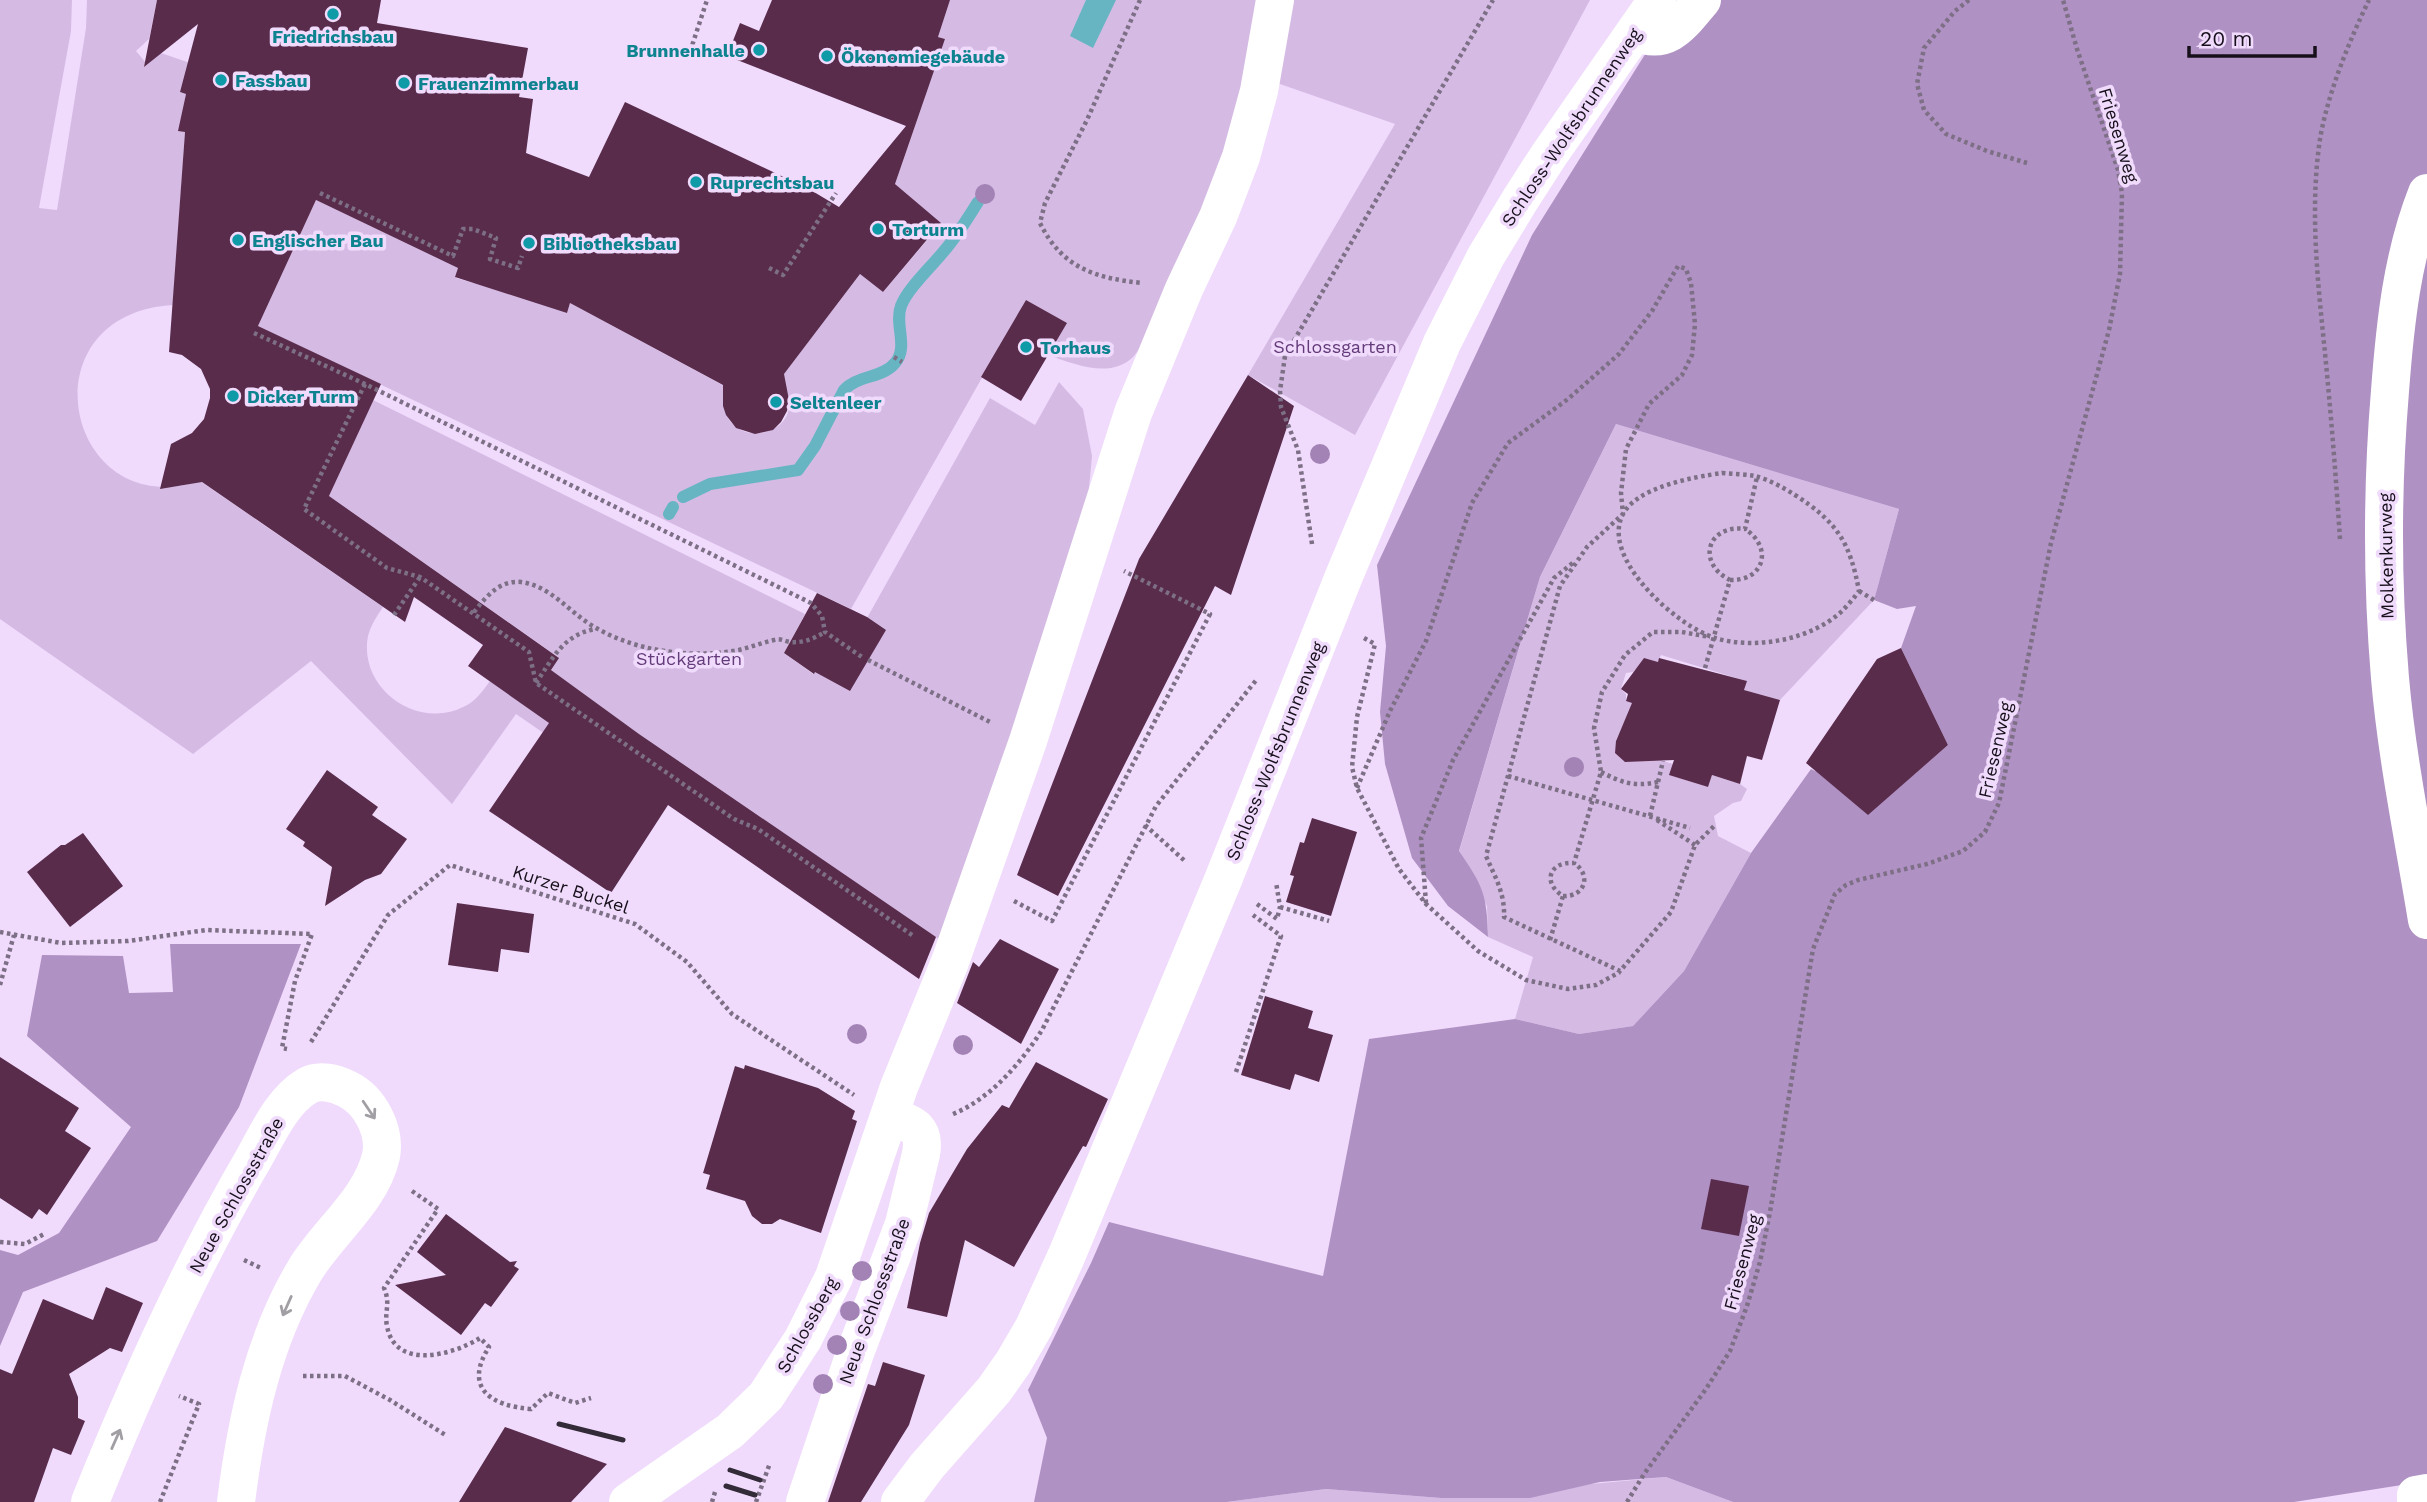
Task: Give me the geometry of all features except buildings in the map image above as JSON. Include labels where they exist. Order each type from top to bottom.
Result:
[{"type":"street","name":"Schlossberg","points":[[628,1502],[730,1431],[766,1396],[792,1359],[834,1277],[884,1102],[950,962],[1028,741],[1132,413],[1184,289],[1219,217],[1241,157],[1259,91],[1275,0]]},
{"type":"street","name":"Schloss-Wolfsbrunnenweg","points":[[900,1502],[927,1466],[994,1390],[1034,1327],[1066,1257],[1219,891],[1344,576],[1442,343],[1486,256],[1549,155],[1657,0]]},
{"type":"street","points":[[1636,32],[1646,37],[1669,33],[1685,20],[1702,0]]},
{"type":"street","name":"Molkenkurweg","points":[[2427,193],[2408,254],[2400,303],[2390,386],[2384,500],[2385,607],[2390,679],[2427,920]]},
{"type":"street","name":"Neue Schlossstraße","points":[[90,1502],[113,1445],[201,1254],[275,1122],[293,1097],[311,1084],[335,1084],[352,1091],[370,1109],[380,1131],[380,1157],[363,1193],[315,1256],[296,1286],[269,1347],[252,1409],[236,1502]]},
{"type":"street","name":"Neue Schlossstraße","points":[[805,1502],[855,1353],[904,1224],[921,1154],[921,1133],[884,1102]]},
{"type":"street","points":[[2416,1502],[2416,1495],[2427,1493]]},
{"type":"path","points":[[688,58],[707,0]]},
{"type":"path","points":[[1140,0],[1087,120],[1045,203],[1040,223],[1049,242],[1067,260],[1092,275],[1152,284]]},
{"type":"path","points":[[1344,576],[1321,566],[1313,552],[1298,450],[1281,407],[1280,391],[1285,356],[1493,0]]},
{"type":"path","points":[[1969,0],[1955,11],[1924,48],[1917,84],[1924,110],[1945,134],[2027,163]]},
{"type":"path","name":"Friesenweg","points":[[1627,1502],[1724,1360],[1747,1306],[1760,1262],[1770,1212],[1812,949],[1835,894],[1858,880],[1927,864],[1963,851],[1985,832],[2002,793],[2051,542],[2109,330],[2120,274],[2122,193],[2118,170],[2063,0]]},
{"type":"path","points":[[2340,543],[2315,244],[2315,199],[2320,143],[2335,84],[2369,0]]},
{"type":"path","points":[[320,192],[453,256],[463,229],[473,229],[496,238],[490,259],[518,268],[522,256]]},
{"type":"path","points":[[769,268],[783,275],[836,193]]},
{"type":"path","points":[[1357,788],[1376,742],[1426,641],[1472,502],[1508,443],[1568,399],[1619,354],[1652,310],[1678,266],[1686,269],[1690,284],[1695,324],[1692,355],[1682,375],[1649,404],[1626,449],[1621,493],[1623,514],[1617,532],[1622,551],[1635,574],[1653,596],[1683,620],[1714,637]]},
{"type":"path","points":[[254,333],[365,384],[811,603],[822,616],[825,632],[865,658],[1028,741]]},
{"type":"path","points":[[894,357],[902,362]]},
{"type":"path","points":[[365,384],[304,509],[387,568],[420,577],[474,612],[529,653],[536,683],[734,819],[758,829],[950,962]]},
{"type":"path","points":[[1620,971],[1504,916],[1504,900],[1499,883],[1486,856],[1560,586],[1578,559],[1587,547],[1637,500],[1659,489],[1691,477],[1722,473],[1757,477],[1788,491],[1819,510],[1838,530],[1854,565],[1859,591],[1874,600]]},
{"type":"path","points":[[1745,529],[1757,477]]},
{"type":"path","points":[[1733,527],[1745,529],[1755,536],[1761,547],[1762,560],[1758,569],[1750,576],[1741,580],[1730,580],[1719,575],[1712,565],[1709,552],[1712,540],[1721,531],[1733,527]]},
{"type":"path","points":[[1036,913],[1052,921],[1210,614],[1088,553]]},
{"type":"path","points":[[1426,904],[1422,838],[1453,760],[1554,578],[1578,559]]},
{"type":"path","points":[[394,615],[420,577]]},
{"type":"path","points":[[1705,668],[1730,580]]},
{"type":"path","points":[[474,612],[494,590],[504,584],[523,583],[552,595],[596,628],[643,647],[661,651],[735,651],[776,639],[807,642],[825,632]]},
{"type":"path","points":[[1574,863],[1601,772],[1594,729],[1602,692],[1625,654],[1653,632],[1682,632],[1745,643],[1773,642],[1810,631],[1840,613],[1859,591]]},
{"type":"path","points":[[536,683],[565,642],[581,631],[596,628]]},
{"type":"path","points":[[1360,637],[1375,644],[1357,717],[1352,767],[1357,788],[1399,869],[1426,904],[1478,951],[1526,980],[1568,989],[1596,985],[1620,971],[1671,912],[1695,845],[1716,824]]},
{"type":"path","points":[[951,1115],[963,1110],[990,1090],[1025,1056],[1145,825],[1175,779],[1260,674]]},
{"type":"path","points":[[1650,816],[1663,761]]},
{"type":"path","points":[[1601,772],[1622,782],[1640,786],[1658,782]]},
{"type":"path","points":[[1508,775],[1690,828]]},
{"type":"path","points":[[1650,816],[1695,845]]},
{"type":"path","points":[[1145,825],[1219,891]]},
{"type":"path","points":[[1563,862],[1574,863],[1581,867],[1585,884],[1580,892],[1563,896],[1555,891],[1550,883],[1551,874],[1556,866],[1563,862]]},
{"type":"path","name":"Kurzer Buckel","points":[[311,1043],[388,915],[450,865],[635,924],[687,962],[732,1014],[884,1102]]},
{"type":"path","points":[[1276,882],[1280,907],[1277,919]]},
{"type":"path","points":[[1550,940],[1563,896]]},
{"type":"path","points":[[1280,907],[1329,921]]},
{"type":"path","points":[[0,932],[61,943],[128,942],[206,930],[312,934],[295,981],[282,1048]]},
{"type":"path","points":[[0,985],[14,935]]},
{"type":"path","points":[[1236,1072],[1281,936]]},
{"type":"path","points":[[438,1209],[384,1288],[389,1300],[386,1326],[394,1343],[411,1355],[430,1356],[454,1351],[480,1339],[489,1347],[480,1362],[479,1376],[484,1391],[494,1400],[512,1407],[531,1409],[548,1393],[575,1403],[591,1398]]},
{"type":"path","points":[[0,1242],[25,1244],[46,1233]]},
{"type":"path","points":[[308,1377],[345,1377],[390,1400],[447,1436]]},
{"type":"path","points":[[160,1502],[199,1404],[177,1394]]},
{"type":"path","points":[[756,1502],[770,1463]]},
{"type":"green space","points":[[0,0],[72,0],[71,31],[39,208],[57,210],[86,28],[87,0],[157,0],[149,39],[136,51],[147,64],[161,53],[190,63],[180,92],[186,94],[179,130],[185,132],[173,305],[125,317],[95,342],[80,376],[79,412],[92,447],[118,473],[154,486],[200,481],[383,607],[369,632],[367,655],[372,672],[394,700],[427,713],[445,713],[471,702],[490,681],[578,743],[571,752],[516,714],[452,804],[311,661],[193,754],[0,619]]},
{"type":"green space","points":[[950,0],[1264,0],[1233,142],[1147,337],[1139,349],[1125,363],[1104,369],[1081,366],[1048,355],[1066,323],[1026,300],[851,609],[258,326],[316,200],[458,268],[456,278],[473,283],[477,274],[567,313],[570,303],[726,387],[725,407],[730,421],[741,430],[754,433],[768,431],[780,425],[787,414],[789,399],[780,379],[860,274],[883,292],[941,224],[895,184],[945,39],[938,37]]},
{"type":"green space","name":"Schlossgarten","points":[[1290,0],[1590,0],[1355,435],[1248,375],[1395,124],[1277,83]]},
{"type":"green space","name":"Stückgarten","points":[[1059,382],[1083,409],[1092,456],[1088,499],[943,942],[639,734],[551,670],[558,657],[329,496],[373,400],[805,614],[784,653],[813,674],[851,609],[867,618],[990,398],[1035,425]]},
{"type":"green space","points":[[1616,424],[1899,509],[1874,600],[1780,700],[1744,690],[1746,681],[1661,655],[1658,662],[1647,659],[1644,671],[1636,669],[1626,673],[1621,689],[1626,694],[1626,700],[1633,703],[1616,740],[1616,750],[1629,761],[1645,755],[1673,764],[1670,775],[1708,787],[1712,775],[1747,789],[1741,801],[1733,803],[1714,816],[1718,836],[1751,853],[1684,971],[1633,1026],[1579,1034],[1515,1019],[1533,957],[1488,937],[1487,906],[1459,852],[1540,577]]},
{"type":"green space","points":[[1666,1477],[1733,1502],[1227,1502],[1326,1489],[1441,1498]]},
{"type":"shaded area","points":[[1086,0],[1116,0],[1093,48],[1070,36]]},
{"type":"shaded area","points":[[1679,0],[2427,0],[2427,1481],[2294,1502],[1733,1502],[1666,1477],[1600,1482],[1530,1498],[1441,1498],[1326,1489],[1227,1502],[1034,1502],[1047,1438],[1028,1390],[1109,1222],[1323,1276],[1369,1039],[1515,1019],[1579,1034],[1633,1026],[1684,971],[1751,853],[1811,769],[1868,814],[1948,745],[1901,648],[1916,606],[1897,609],[1874,600],[1899,509],[1616,424],[1540,577],[1459,851],[1482,891],[1488,937],[1448,906],[1412,858],[1385,764],[1380,712],[1386,646],[1377,565],[1532,235]]},
{"type":"shaded area","points":[[170,944],[301,944],[239,1107],[157,1241],[23,1292],[0,1346],[0,1250],[18,1255],[59,1233],[131,1127],[27,1036],[42,955],[123,956],[129,993],[173,992]]},
{"type":"waterway","points":[[683,497],[710,484],[798,470],[815,446],[844,390],[895,363],[901,350],[899,313],[904,299],[953,239],[978,202]]},
{"type":"waterway","points":[[669,514],[673,507]]},
{"type":"railway","points":[[559,1424],[623,1440]]},
{"type":"railway","points":[[730,1470],[760,1480]]},
{"type":"railway","points":[[726,1486],[755,1495]]},
{"type":"place","name":"Friedrichsbau","points":[[333,14]]},
{"type":"place","name":"Brunnenhalle","points":[[759,50]]},
{"type":"place","name":"Ökonomiegebäude","points":[[827,56]]},
{"type":"place","name":"Fassbau","points":[[221,80]]},
{"type":"place","name":"Frauenzimmerbau","points":[[404,83]]},
{"type":"place","name":"Ruprechtsbau","points":[[696,182]]},
{"type":"place","name":"Torturm","points":[[878,229]]},
{"type":"place","name":"Englischer Bau","points":[[238,240]]},
{"type":"place","name":"Bibliotheksbau","points":[[529,243]]},
{"type":"place","name":"Torhaus","points":[[1026,347]]},
{"type":"place","name":"Dicker Turm","points":[[233,396]]},
{"type":"place","name":"Seltenleer","points":[[776,402]]}]
